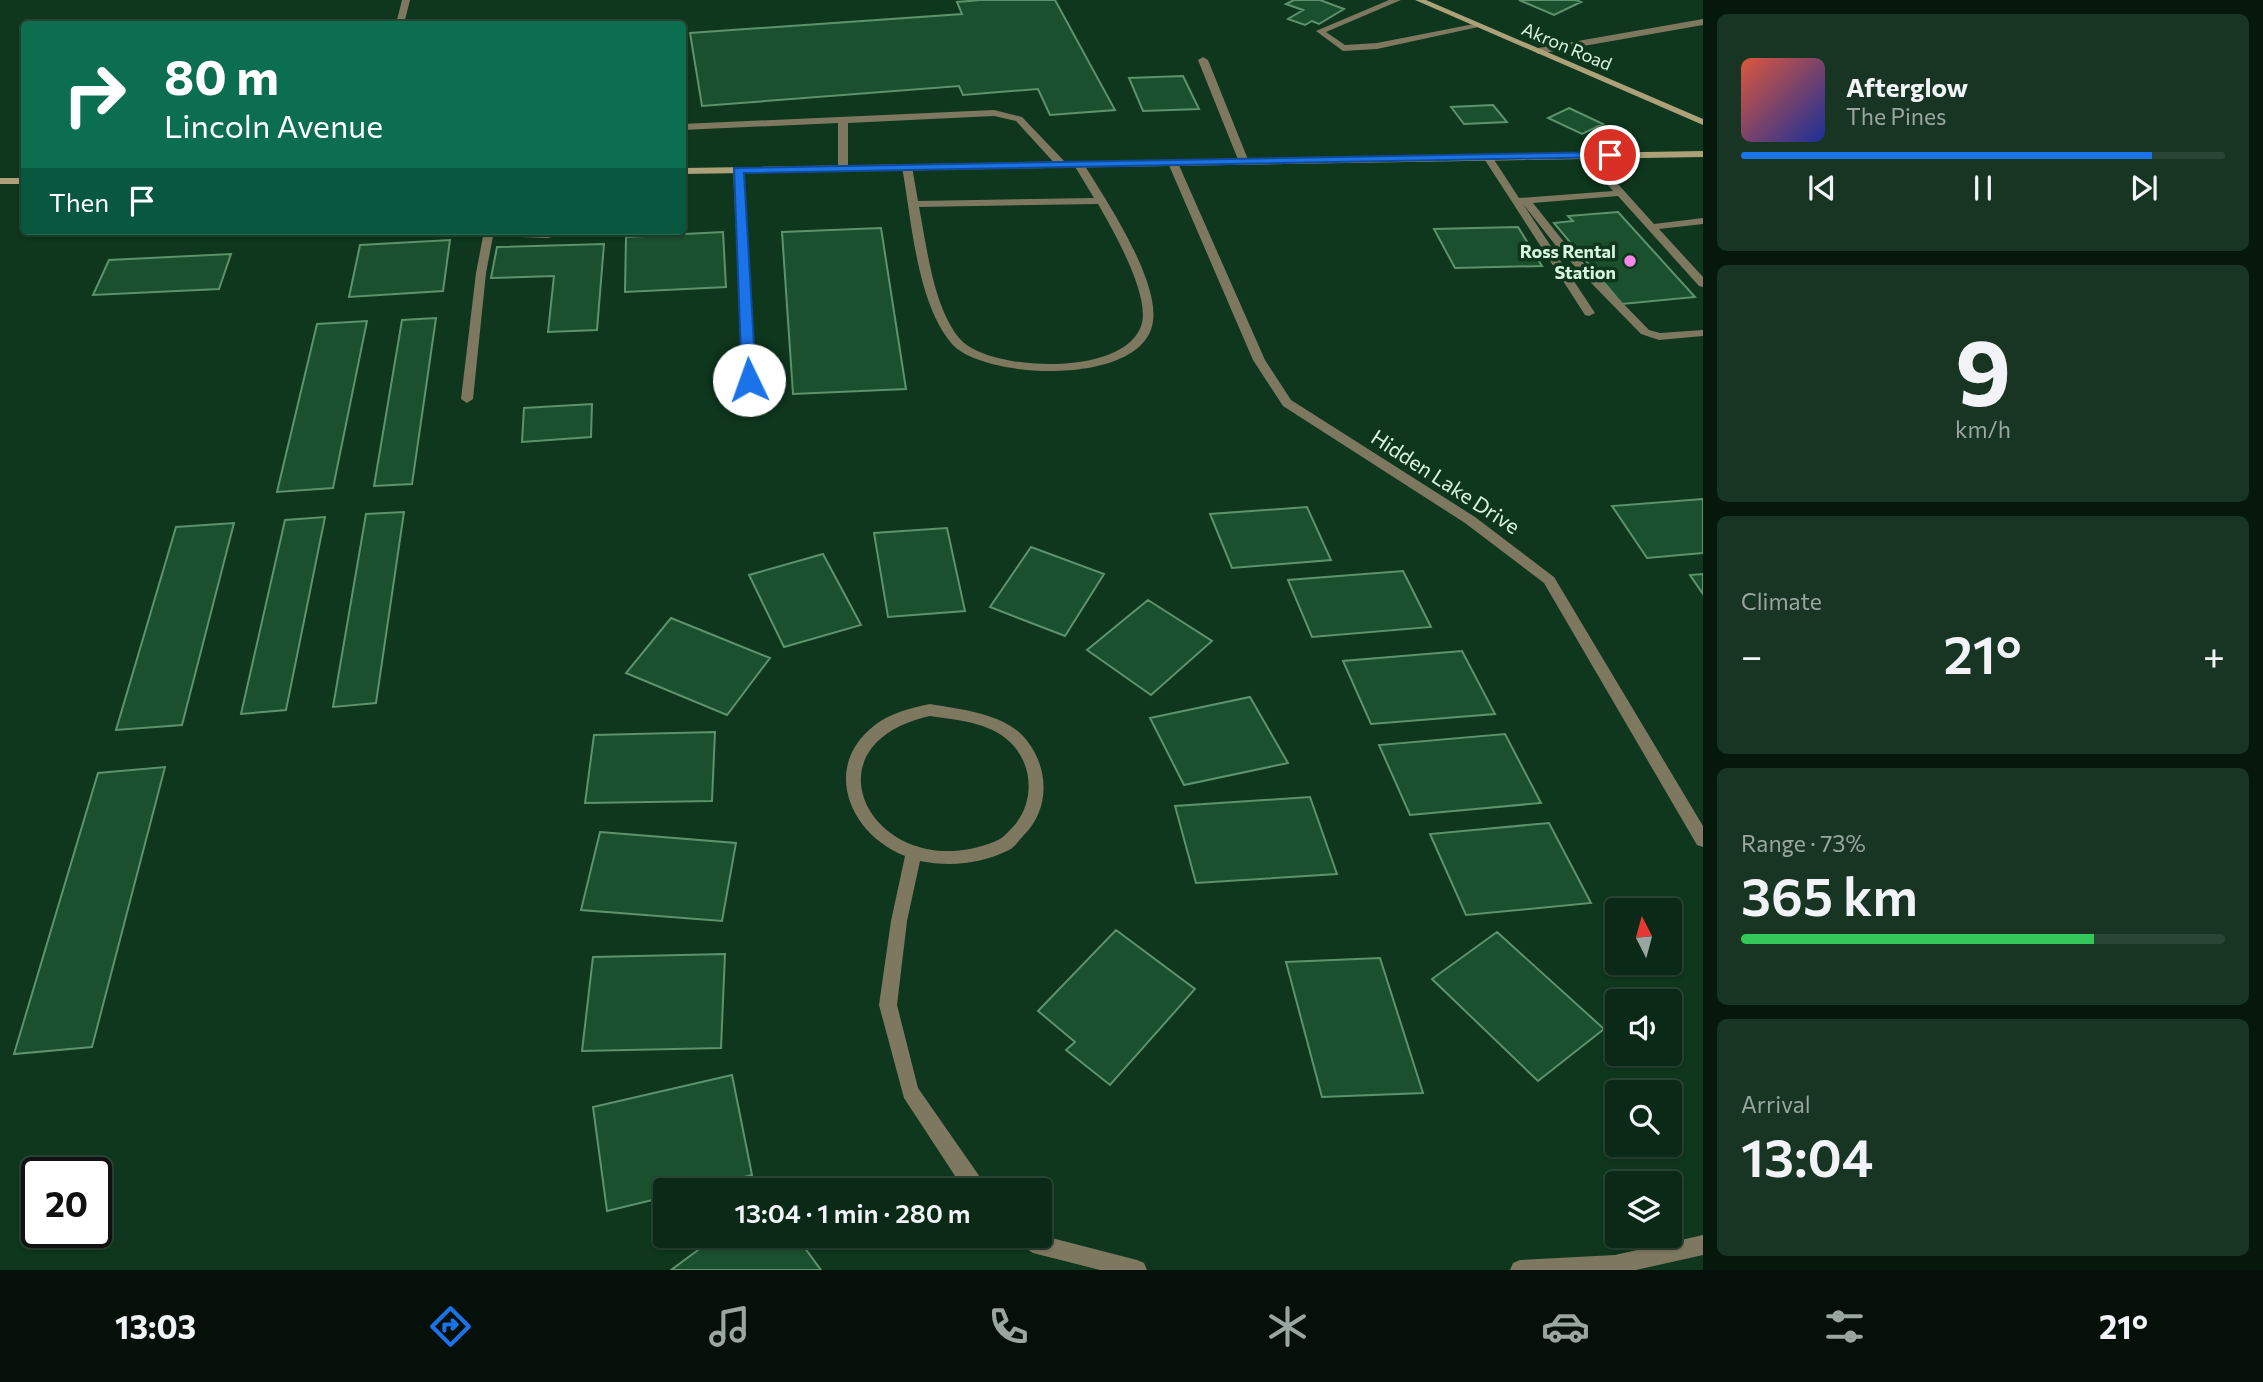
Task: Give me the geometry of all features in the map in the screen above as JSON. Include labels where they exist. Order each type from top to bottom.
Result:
[{"type":"street","points":[[401,21],[406,0]]},
{"type":"street","points":[[1397,0],[1320,31],[1343,48],[1377,46],[1479,26]]},
{"type":"street","name":"Akron Road","points":[[1419,0],[1703,121]]},
{"type":"street","points":[[1538,51],[1703,22]]},
{"type":"street","points":[[1203,60],[1244,162]]},
{"type":"street","points":[[686,127],[994,113],[1020,119],[1062,165]]},
{"type":"street","points":[[843,120],[843,168]]},
{"type":"street","points":[[686,171],[1703,154]]},
{"type":"street","points":[[1587,155],[1703,284]]},
{"type":"street","points":[[1488,157],[1564,250],[1645,332],[1659,337],[1703,333]]},
{"type":"street","name":"Hidden Lake Drive","points":[[1173,163],[1259,360],[1287,403],[1470,520],[1549,580],[1703,840]]},
{"type":"street","points":[[907,167],[931,285],[947,328],[965,350],[1000,360],[1052,368],[1106,362],[1138,345],[1148,320],[1137,269],[1079,165]]},
{"type":"street","points":[[738,170],[749,380]]},
{"type":"street","points":[[0,181],[21,181]]},
{"type":"street","points":[[1521,200],[1622,193]]},
{"type":"street","points":[[1521,200],[1589,313]]},
{"type":"street","points":[[914,204],[1101,201]]},
{"type":"street","points":[[1652,227],[1703,221]]},
{"type":"street","points":[[467,398],[481,273],[488,235]]},
{"type":"street","points":[[930,710],[959,710],[977,715],[1011,733],[1029,753],[1038,778],[1037,803],[1026,826],[1005,845],[976,857],[944,860],[913,854],[886,840],[865,820],[855,796],[853,772],[862,749],[879,730],[902,717],[930,710]]},
{"type":"street","points":[[913,854],[899,921],[888,1005],[910,1092],[968,1178]]},
{"type":"street","points":[[1520,1270],[1615,1265],[1703,1245]]},
{"type":"street","points":[[1052,1248],[1138,1270]]},
{"type":"building","points":[[1055,0],[1115,110],[1050,115],[1038,89],[963,95],[959,86],[702,106],[690,33],[962,14],[957,2]]},
{"type":"building","points":[[1294,0],[1320,0],[1344,9],[1319,24],[1312,21],[1305,25],[1288,19],[1303,10],[1286,4]]},
{"type":"building","points":[[1519,0],[1576,0],[1581,2],[1554,15]]},
{"type":"building","points":[[1183,76],[1199,109],[1143,111],[1129,78]]},
{"type":"building","points":[[1493,105],[1507,122],[1464,124],[1451,107]]},
{"type":"building","points":[[1569,108],[1603,124],[1582,134],[1548,118]]},
{"type":"building","points":[[1618,212],[1695,297],[1622,304],[1554,223],[1573,221],[1568,216]]},
{"type":"building","points":[[1518,227],[1542,266],[1455,268],[1434,229]]},
{"type":"building","points":[[881,228],[906,389],[793,394],[782,232]]},
{"type":"building","points":[[723,232],[726,287],[625,292],[626,237]]},
{"type":"building","points":[[450,240],[443,291],[349,297],[360,245]]},
{"type":"building","points":[[604,244],[597,330],[548,332],[554,276],[491,278],[497,247]]},
{"type":"building","points":[[231,254],[219,289],[93,295],[109,260]]},
{"type":"building","points":[[436,318],[412,484],[374,486],[402,320]]},
{"type":"building","points":[[367,321],[333,488],[277,492],[317,324]]},
{"type":"building","points":[[592,404],[591,437],[522,442],[524,408]]},
{"type":"building","points":[[1703,499],[1703,553],[1647,558],[1612,506]]},
{"type":"building","points":[[1307,507],[1331,560],[1232,568],[1210,514]]},
{"type":"building","points":[[404,512],[376,703],[333,707],[366,514]]},
{"type":"building","points":[[325,517],[286,710],[241,714],[285,520]]},
{"type":"building","points":[[234,523],[182,725],[116,730],[176,527]]},
{"type":"building","points":[[947,528],[965,611],[888,617],[874,533]]},
{"type":"building","points":[[1031,547],[1104,574],[1065,636],[990,607]]},
{"type":"building","points":[[823,554],[861,625],[784,647],[749,575]]},
{"type":"building","points":[[1403,571],[1431,627],[1312,637],[1288,580]]},
{"type":"building","points":[[1703,574],[1703,594],[1690,575]]},
{"type":"building","points":[[1148,600],[1212,641],[1151,695],[1087,650]]},
{"type":"building","points":[[671,618],[770,658],[727,715],[626,673]]},
{"type":"building","points":[[1462,651],[1495,714],[1371,724],[1343,661]]},
{"type":"building","points":[[1250,697],[1288,763],[1184,785],[1150,718]]},
{"type":"building","points":[[715,732],[712,801],[585,803],[594,735]]},
{"type":"building","points":[[1505,734],[1541,803],[1410,815],[1379,745]]},
{"type":"building","points":[[165,767],[92,1047],[14,1054],[98,773]]},
{"type":"building","points":[[1310,797],[1337,874],[1196,883],[1175,806]]},
{"type":"building","points":[[1549,823],[1591,903],[1466,915],[1430,834]]},
{"type":"building","points":[[600,832],[736,843],[722,921],[581,910]]},
{"type":"building","points":[[1116,930],[1195,989],[1110,1085],[1066,1050],[1075,1042],[1038,1011]]},
{"type":"building","points":[[1497,932],[1604,1029],[1538,1081],[1432,979]]},
{"type":"building","points":[[725,954],[721,1048],[582,1051],[593,957]]},
{"type":"building","points":[[1380,958],[1423,1093],[1322,1097],[1286,962]]},
{"type":"building","points":[[732,1075],[752,1175],[740,1178],[653,1178],[653,1200],[607,1211],[593,1107]]},
{"type":"building","points":[[701,1248],[805,1248],[821,1270],[671,1270]]},
{"type":"place","name":"Ross Rental Station","points":[[1630,261]]},
{"type":"route","points":[[749,380],[738,170],[1610,155]]}]
